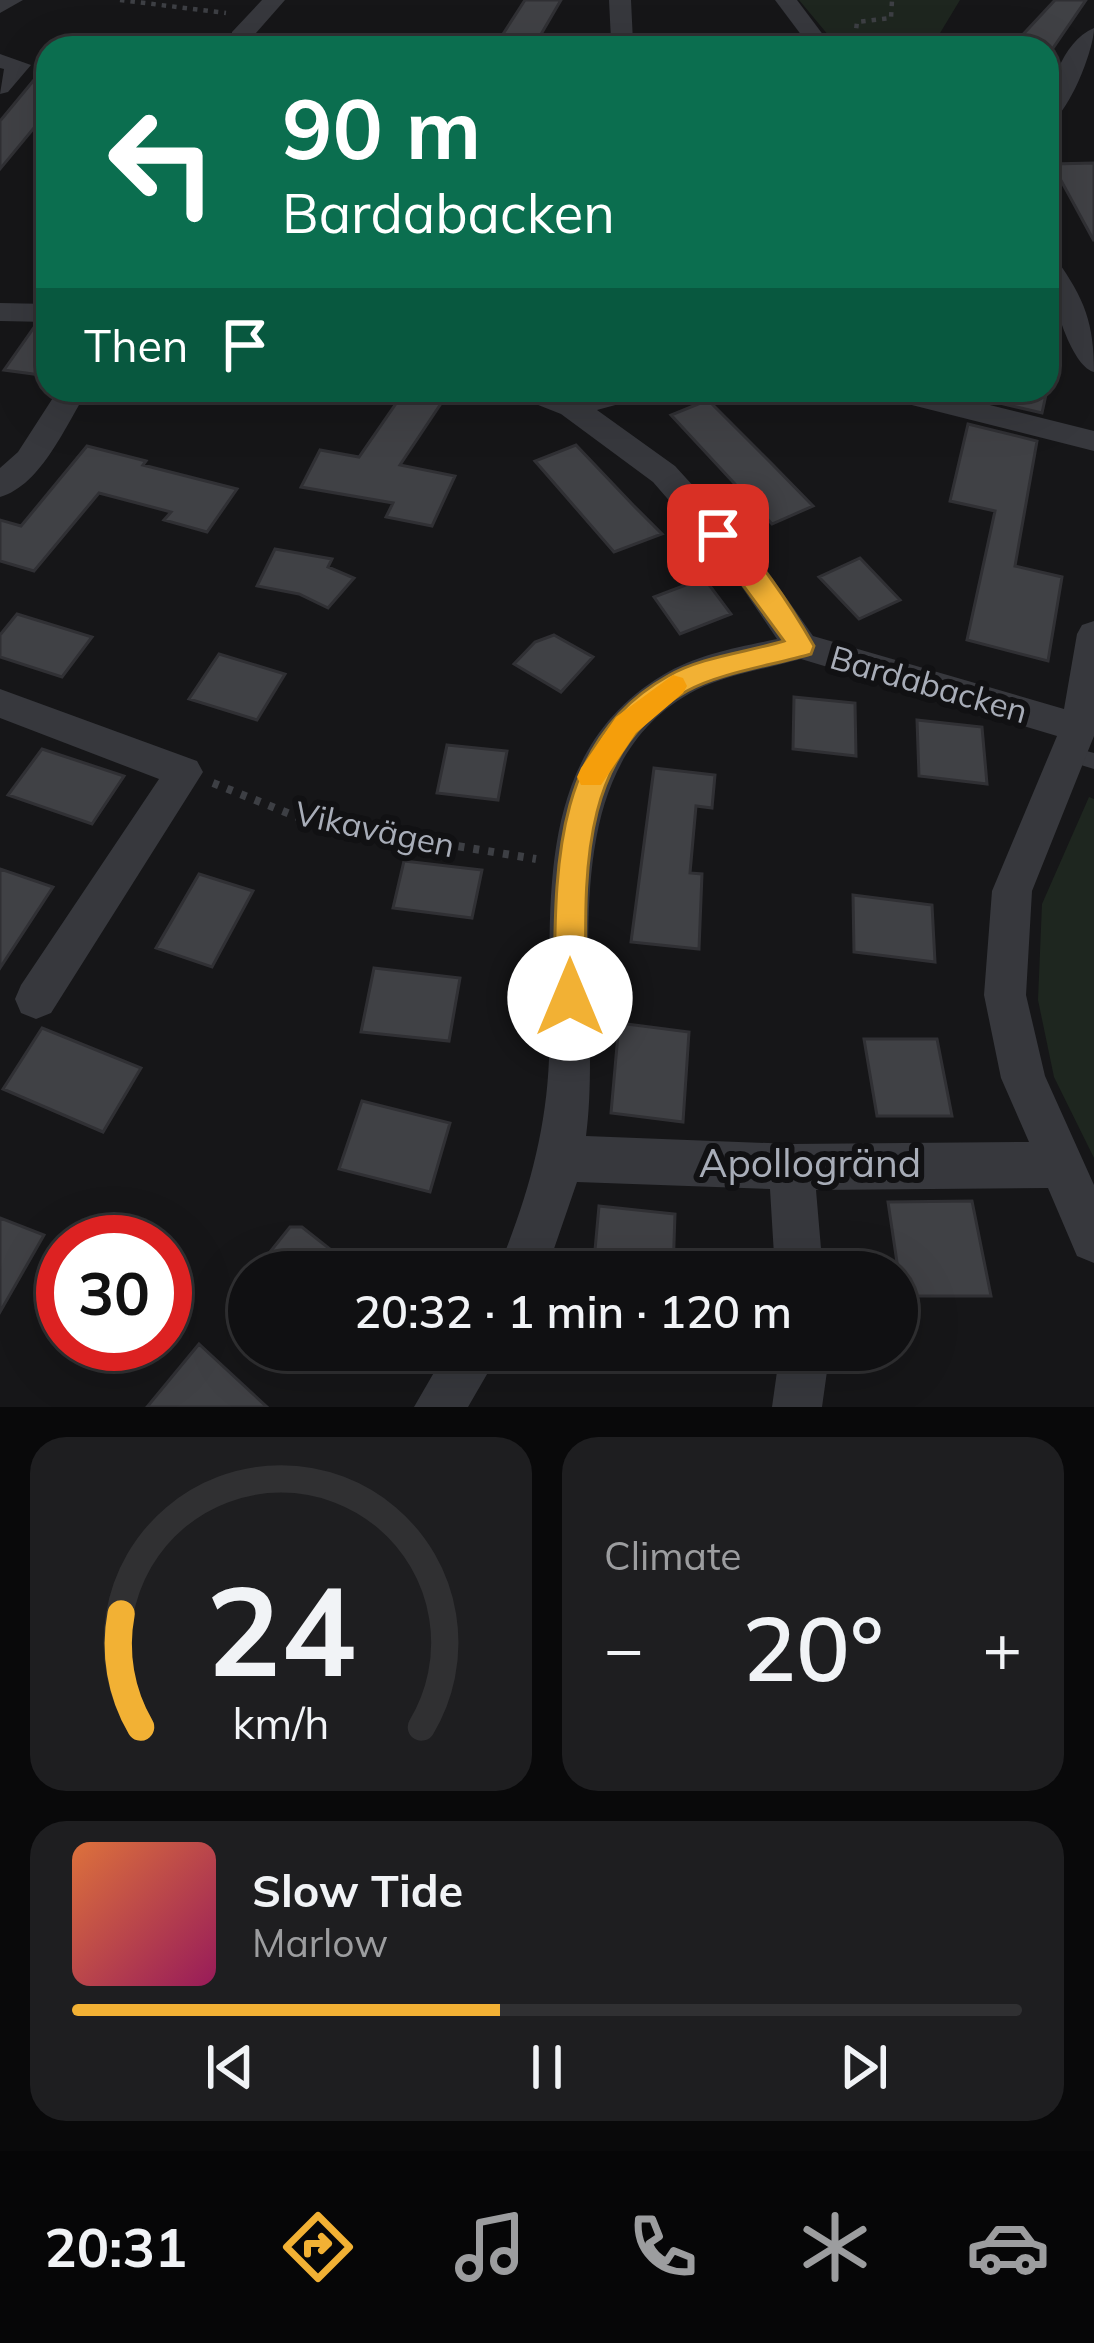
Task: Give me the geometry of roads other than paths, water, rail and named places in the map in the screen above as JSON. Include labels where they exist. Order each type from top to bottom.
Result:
[{"type":"street","points":[[0,7],[12,0]]},
{"type":"street","points":[[241,25],[274,0]]},
{"type":"street","points":[[618,36],[620,0]]},
{"type":"street","points":[[786,0],[813,36]]},
{"type":"street","points":[[1059,93],[1094,35]]},
{"type":"street","points":[[0,61],[20,65],[0,87]]},
{"type":"street","points":[[1059,282],[1094,363]]},
{"type":"street","points":[[0,312],[36,313]]},
{"type":"street","points":[[0,486],[29,459],[65,402]]},
{"type":"street","name":"Bardabacken","points":[[559,402],[664,474],[745,565],[801,646],[1080,748]]},
{"type":"street","points":[[572,407],[591,402]]},
{"type":"street","points":[[937,402],[1094,442]]},
{"type":"street","points":[[1094,634],[1080,748],[1012,891],[1005,995],[1023,1078],[1094,1239]]},
{"type":"street","points":[[532,1251],[559,1158],[571,1062],[571,865],[592,772],[647,704],[678,682],[801,646]]},
{"type":"street","points":[[0,703],[184,772],[36,999]]},
{"type":"street","name":"Apollogränd","points":[[559,1158],[791,1167],[1062,1165]]},
{"type":"street","points":[[791,1167],[797,1251]]},
{"type":"street","points":[[439,1407],[462,1371]]},
{"type":"street","points":[[796,1407],[802,1371]]}]
